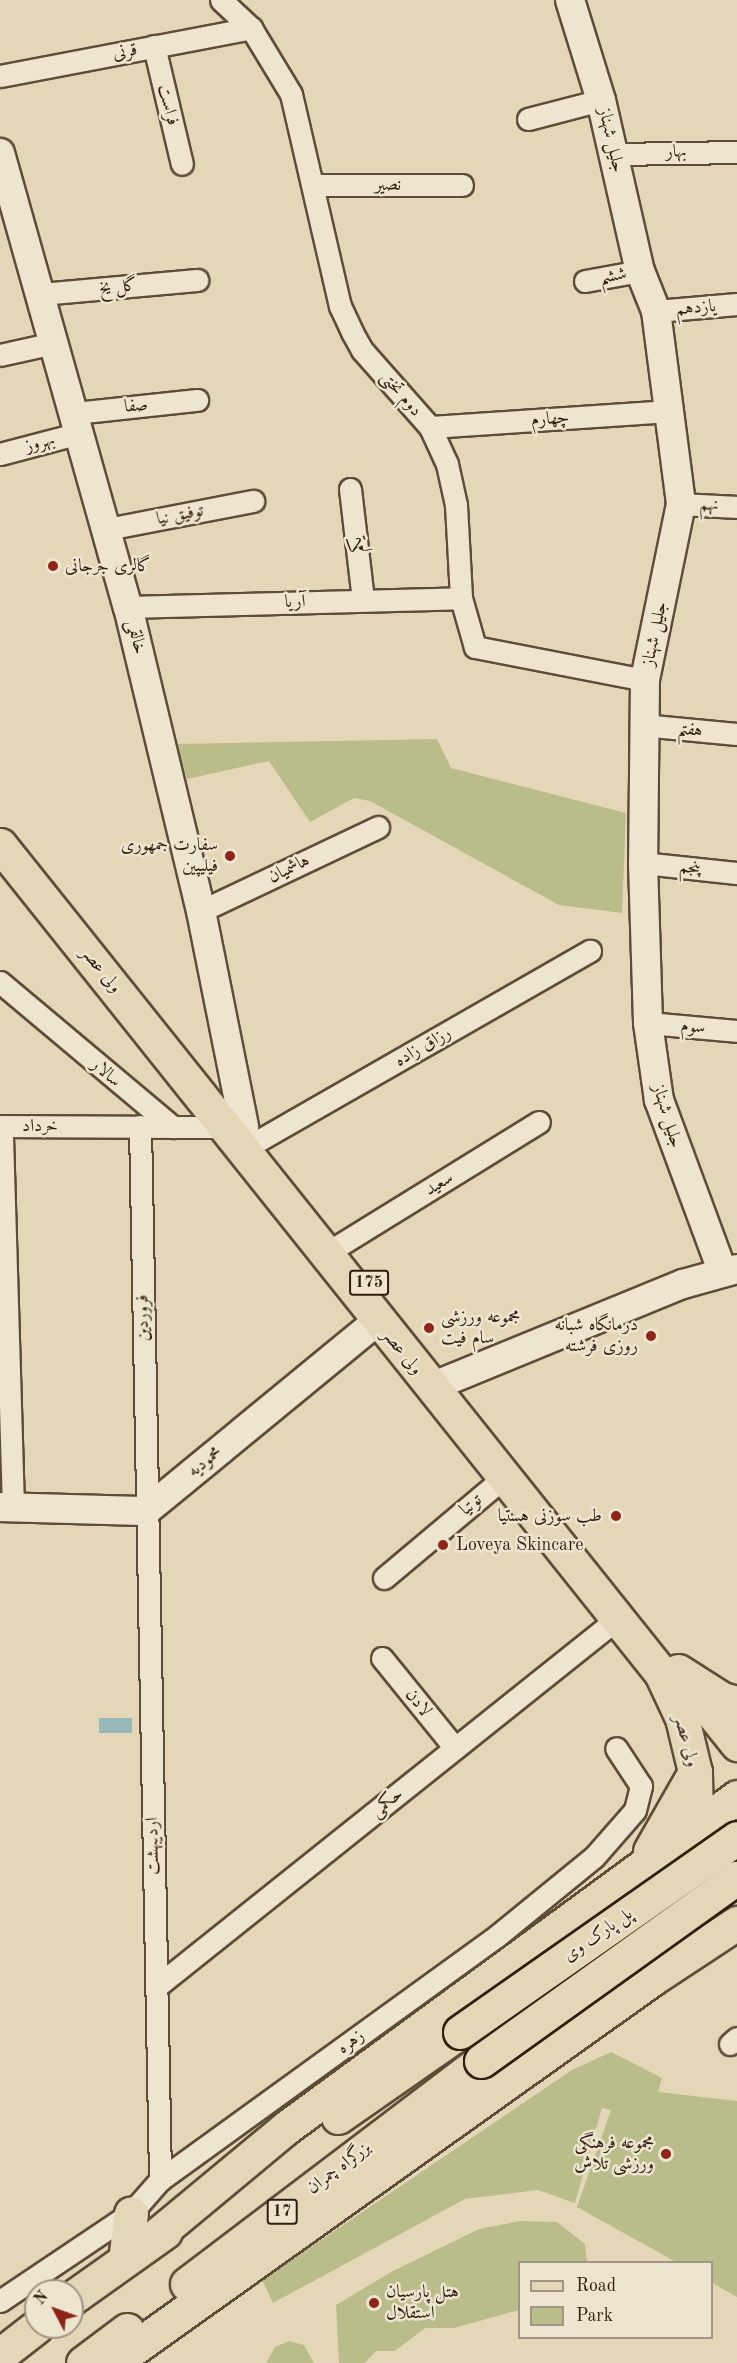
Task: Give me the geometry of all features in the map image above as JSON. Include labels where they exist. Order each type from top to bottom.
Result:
[{"type":"main road","name":"ولی عصر","points":[[0,823],[242,1132],[377,1321],[618,1618],[737,1744]]},
{"type":"main road","name":"ولی عصر","points":[[0,845],[338,1246],[446,1381],[670,1672],[695,1772],[696,1828],[714,1862],[737,1886]]},
{"type":"main road","points":[[670,1672],[722,1699],[737,1703]]},
{"type":"main road","points":[[637,1868],[662,1834],[695,1772]]},
{"type":"main road","points":[[135,2252],[287,2127],[637,1868],[737,1797]]},
{"type":"main road","name":"پل پارک وی","points":[[135,2252],[460,2032],[737,1838]]},
{"type":"main road","name":"پل پارک وی","points":[[481,2061],[737,1878]]},
{"type":"main road","points":[[599,1898],[618,1902],[645,1920],[658,1950],[659,1967],[652,1979]]},
{"type":"main road","points":[[113,2363],[652,1979],[737,1923]]},
{"type":"main road","name":"بزرگراه چمران","points":[[83,2363],[481,2061]]},
{"type":"main road","points":[[131,2212],[135,2252]]},
{"type":"main road","name":"17","points":[[84,2289],[135,2252]]},
{"type":"main road","points":[[0,2336],[24,2323]]},
{"type":"main road","points":[[0,2355],[24,2336]]},
{"type":"street","name":"دوم تختی","points":[[221,0],[251,28],[291,94],[315,185],[340,306],[352,332],[362,350],[430,427],[447,464],[456,505],[461,598],[475,647],[645,680]]},
{"type":"street","name":"جلیل شهناز","points":[[570,0],[602,100],[640,271],[656,311],[681,504],[645,680],[642,725],[648,1023],[658,1100],[729,1270]]},
{"type":"street","name":"قرنی","points":[[0,76],[251,28]]},
{"type":"street","name":"فراست","points":[[154,46],[182,164]]},
{"type":"street","points":[[528,119],[602,100]]},
{"type":"street","name":"بهار","points":[[614,154],[737,152]]},
{"type":"street","name":"خالقی","points":[[0,153],[8,214],[40,294],[128,607],[201,911],[242,1132]]},
{"type":"street","name":"نصیر","points":[[315,185],[462,185]]},
{"type":"street","name":"ششم","points":[[585,281],[640,271]]},
{"type":"street","name":"گل یخ","points":[[40,294],[197,280]]},
{"type":"street","name":"یازدهم","points":[[656,311],[737,304]]},
{"type":"street","points":[[0,355],[54,343]]},
{"type":"street","name":"صفا","points":[[77,423],[197,400]]},
{"type":"street","name":"چهارم","points":[[430,427],[670,411]]},
{"type":"street","name":"بهروز","points":[[0,454],[77,423]]},
{"type":"street","name":"یکم","points":[[350,489],[363,600]]},
{"type":"street","name":"توفیق نیا","points":[[107,530],[253,501]]},
{"type":"street","name":"نهم","points":[[681,504],[737,507]]},
{"type":"street","name":"آریا","points":[[128,607],[461,598]]},
{"type":"street","name":"هفتم","points":[[642,725],[737,734]]},
{"type":"street","name":"هاشمیان","points":[[201,911],[378,826]]},
{"type":"street","name":"پنجم","points":[[643,863],[737,873]]},
{"type":"street","name":"رزاق زاده","points":[[242,1132],[590,951]]},
{"type":"street","name":"سالار","points":[[0,982],[172,1127]]},
{"type":"street","name":"سوم","points":[[648,1023],[737,1031]]},
{"type":"street","name":"سعید","points":[[338,1246],[539,1122]]},
{"type":"street","name":"خرداد","points":[[7,1507],[2,1126],[172,1127]]},
{"type":"street","name":"فروردین","points":[[140,1126],[146,1511]]},
{"type":"street","points":[[172,1127],[242,1132]]},
{"type":"street","points":[[446,1381],[729,1270]]},
{"type":"street","name":"محمودیه","points":[[146,1511],[377,1321]]},
{"type":"street","name":"توتیا","points":[[384,1578],[503,1478]]},
{"type":"street","points":[[7,1507],[146,1511]]},
{"type":"street","name":"اردیبهشت","points":[[146,1511],[159,2181]]},
{"type":"street","name":"حکمی","points":[[156,1987],[618,1618]]},
{"type":"street","name":"لادن","points":[[382,1658],[455,1748]]},
{"type":"street","name":"زهره","points":[[0,2301],[131,2212],[159,2181],[498,1936],[594,1857],[635,1810],[641,1786],[616,1748]]},
{"type":"green space","points":[[437,739],[451,768],[626,813],[622,913],[559,905],[370,801],[354,798],[310,822],[269,761],[187,779],[177,744]]},
{"type":"green space","points":[[611,2052],[662,2078],[658,2092],[737,2101],[737,2297],[713,2284],[713,2261],[674,2261],[577,2207],[611,2110],[602,2108],[575,2203],[538,2190],[465,2199],[273,2303],[262,2280],[572,2070]]},
{"type":"green space","points":[[520,2221],[557,2222],[585,2244],[587,2261],[518,2261],[518,2310],[454,2328],[425,2328],[395,2351],[376,2351],[365,2363],[339,2363],[336,2305],[393,2271],[479,2229]]},
{"type":"green space","points":[[289,2341],[304,2345],[314,2363],[266,2363],[275,2347]]},
{"type":"water","points":[[99,1718],[132,1718],[132,1733],[99,1733]]},
{"type":"place","name":"گالری جرجانی","points":[[53,566]]},
{"type":"place","name":"سفارت جمهوری فیلیپین","points":[[230,856]]},
{"type":"place","name":"مجموعه ورزشی سام فیت","points":[[429,1328]]},
{"type":"place","name":"درمانگاه شبانه روزی فرشته","points":[[651,1336]]},
{"type":"place","name":"طب سوزنی هستیا","points":[[616,1516]]},
{"type":"place","name":"Loveya Skincare","points":[[443,1545]]},
{"type":"place","name":"مجموعه فرهنگی ورزشی تلاش","points":[[666,2154]]},
{"type":"place","name":"هتل پارسیان استقلال","points":[[374,2303]]}]
